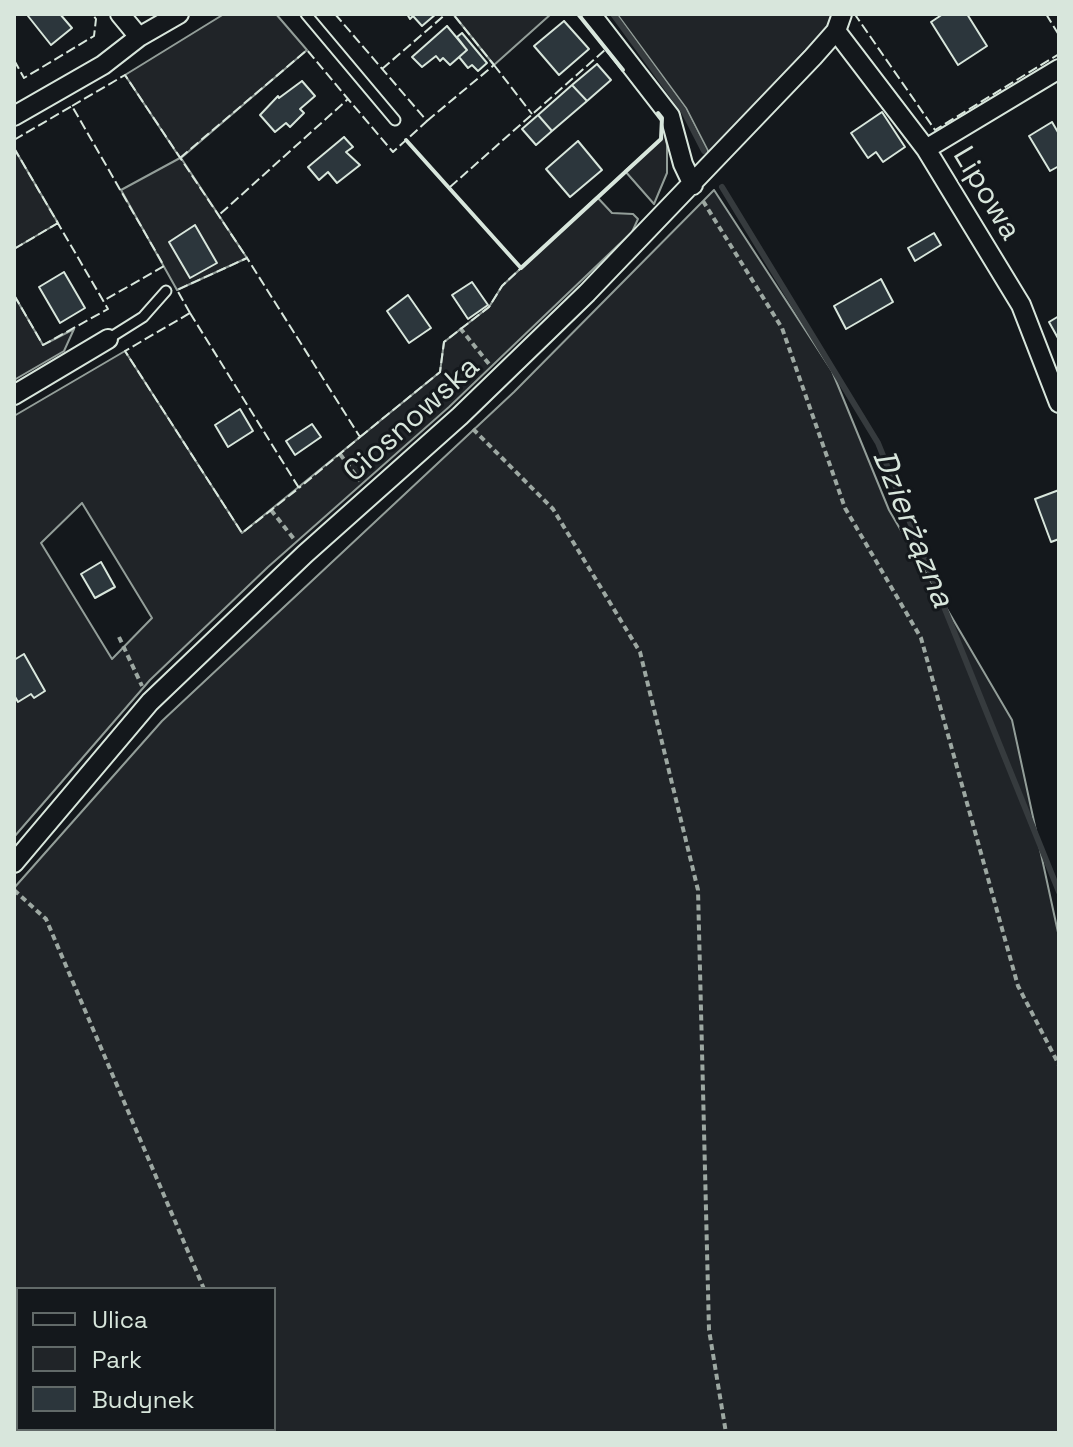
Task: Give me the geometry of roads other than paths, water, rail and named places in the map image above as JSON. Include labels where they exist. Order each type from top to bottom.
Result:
[{"type":"street","points":[[120,14],[139,37]]},
{"type":"street","points":[[14,116],[103,65],[139,37],[179,14]]},
{"type":"street","points":[[591,14],[670,116],[683,164],[693,185]]},
{"type":"street","name":"Ciosnowska","points":[[14,863],[150,702],[305,554],[500,377],[693,185],[839,23]]},
{"type":"street","name":"Lipowa","points":[[839,23],[926,149],[1021,305],[1059,403]]},
{"type":"street","points":[[926,149],[1059,69]]},
{"type":"street","points":[[14,395],[108,339]]},
{"type":"lane","points":[[306,14],[395,120]]},
{"type":"lane","points":[[108,339],[143,317],[166,291]]},
{"type":"waterway","name":"Dzierżązna","points":[[613,14],[683,110],[704,151]]},
{"type":"waterway","name":"Dzierżązna","points":[[722,187],[878,443],[1059,892]]}]
